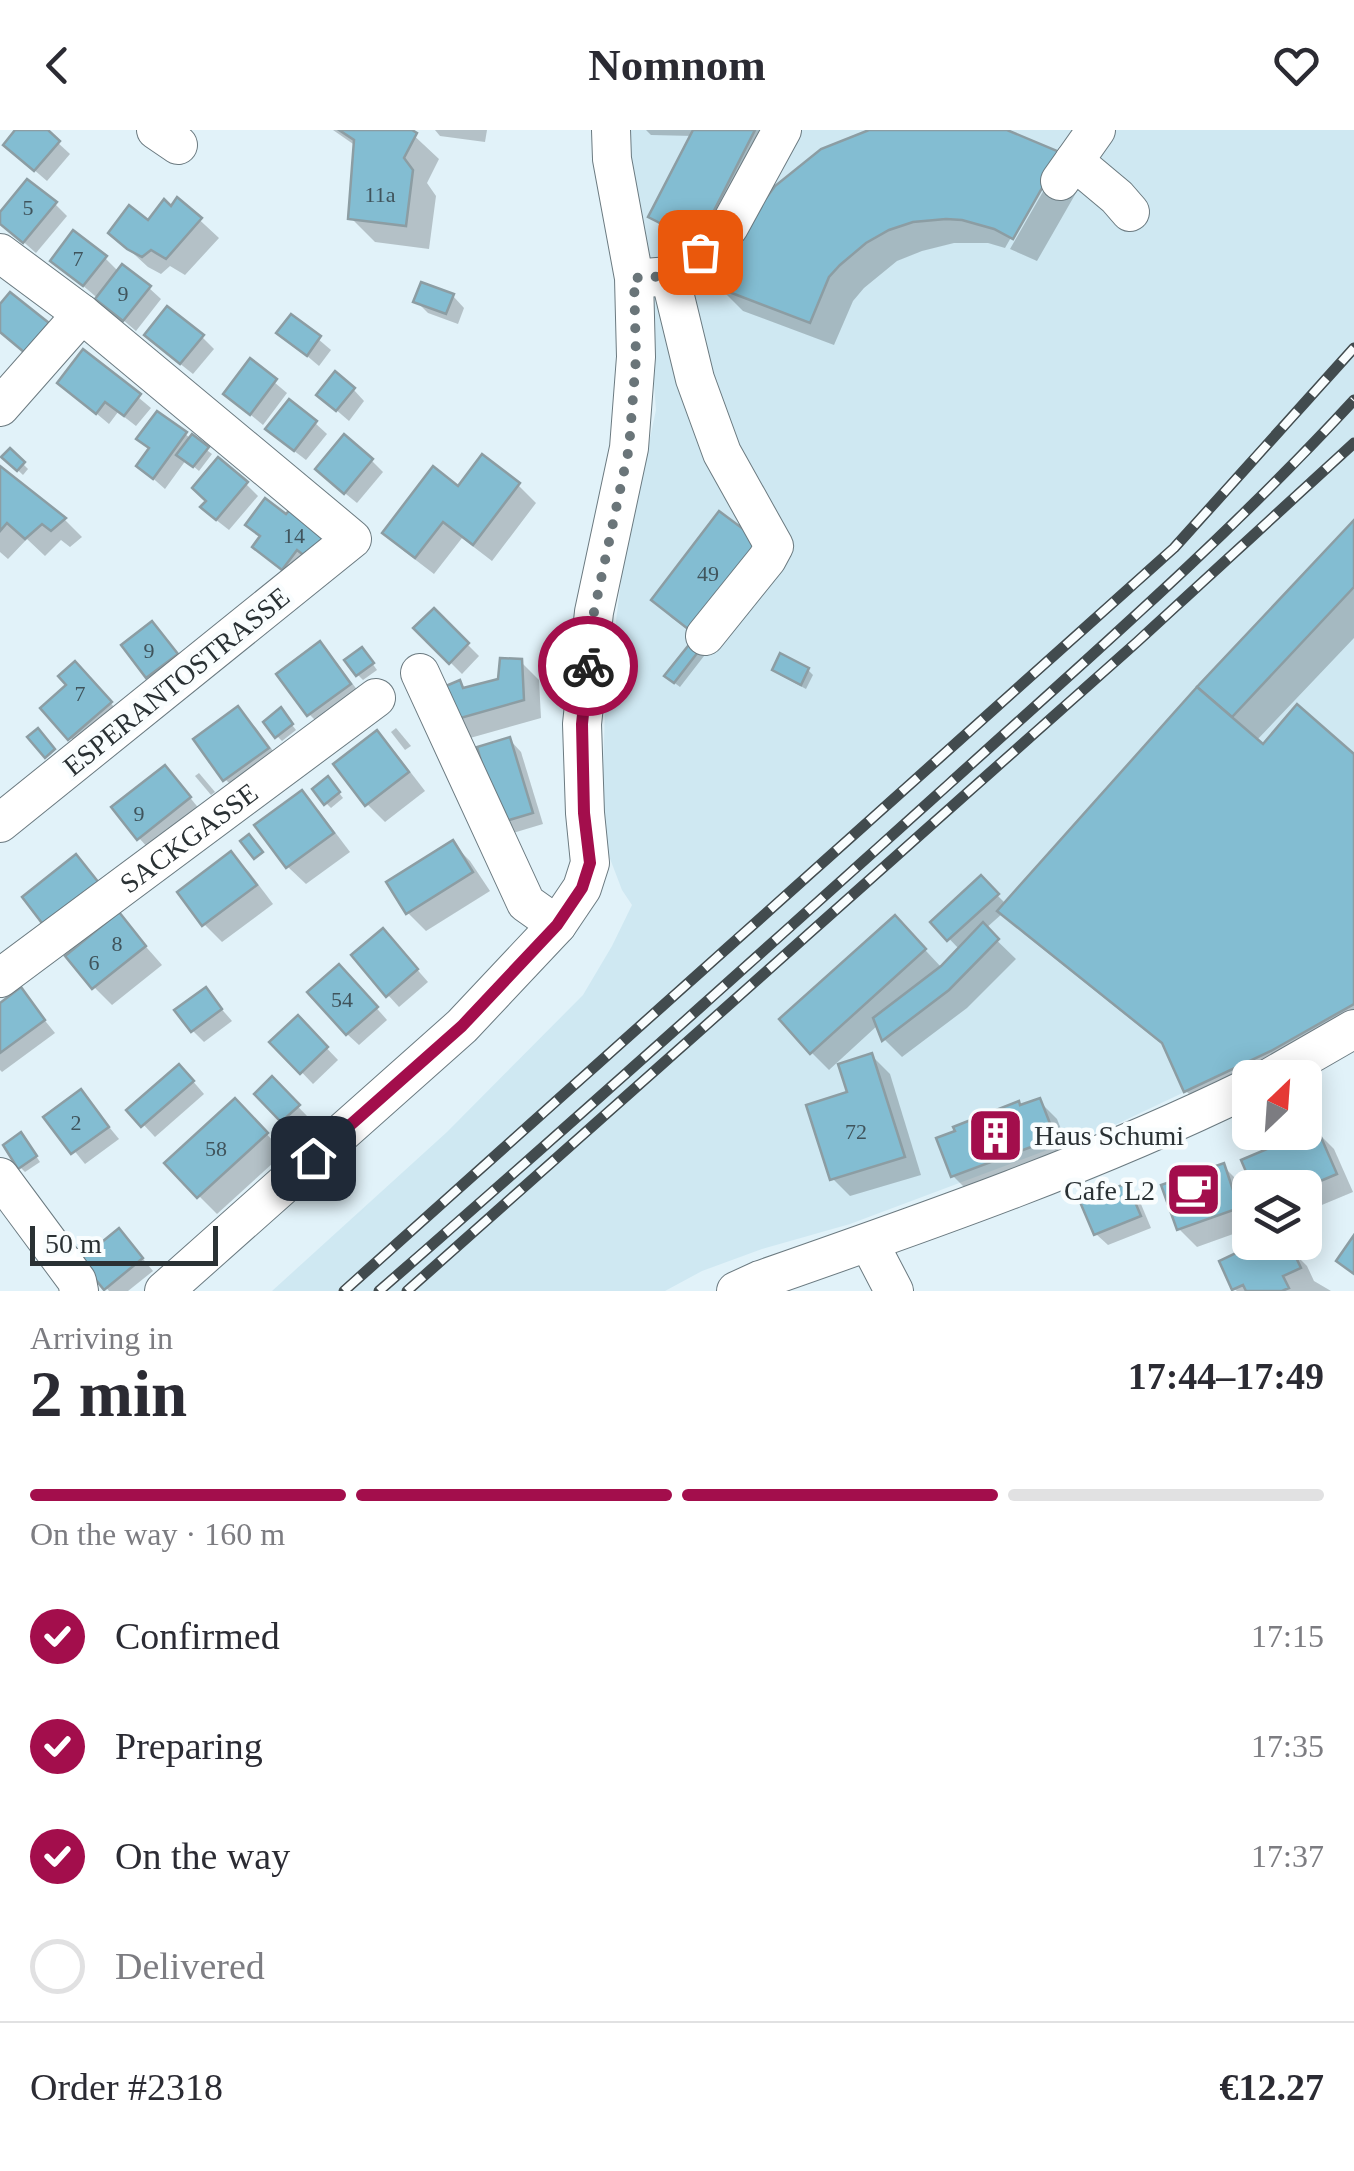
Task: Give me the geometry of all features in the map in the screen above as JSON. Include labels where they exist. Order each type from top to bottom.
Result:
[{"type":"street","points":[[611,130],[612,158],[652,277],[696,378],[722,453],[774,546],[704,636]]},
{"type":"street","points":[[164,1291],[462,1026],[557,925],[582,888],[590,863],[584,813],[582,724],[594,612],[629,448],[636,358],[652,277],[730,227],[782,130]]},
{"type":"street","points":[[1080,148],[1130,212]]},
{"type":"street","points":[[0,253],[82,314],[0,407]]},
{"type":"street","name":"ESPERANTOSTRASSE","points":[[0,824],[352,539],[82,314]]},
{"type":"street","points":[[420,673],[526,903],[557,925]]},
{"type":"street","name":"SACKGASSE","points":[[0,978],[376,698]]},
{"type":"street","points":[[1300,1060],[1354,1029]]},
{"type":"street","points":[[736,1291],[1088,1158],[1232,1095]]},
{"type":"street","points":[[0,1177],[76,1281],[79,1291]]},
{"type":"street","points":[[869,1243],[894,1291]]},
{"type":"shaded area","points":[[627,130],[1354,130],[1354,1004],[1252,1060],[1232,1060],[1232,1069],[1117,1124],[850,1224],[702,1271],[665,1291],[272,1291],[447,1132],[583,995],[632,905],[622,890],[601,835],[605,709],[623,565],[656,410],[645,268]]},
{"type":"building","points":[[15,130],[48,130],[60,141],[34,171],[3,145]]},
{"type":"building","points":[[339,130],[417,133],[404,158],[413,170],[406,226],[348,219],[354,140]]},
{"type":"building","points":[[693,130],[755,130],[698,242],[648,217]]},
{"type":"building","points":[[869,130],[1007,130],[1062,153],[1013,239],[962,220],[913,222],[889,230],[866,243],[829,277],[810,323],[716,287],[741,232],[775,186],[821,149]]},
{"type":"building","points":[[27,179],[57,202],[23,243],[0,224],[0,212]]},
{"type":"building","points":[[177,197],[202,218],[166,259],[151,250],[142,257],[108,233],[129,205],[148,220],[164,199],[171,206]]},
{"type":"building","points":[[73,230],[107,256],[83,286],[50,261]]},
{"type":"building","points":[[122,264],[151,286],[123,321],[95,299]]},
{"type":"building","points":[[421,282],[454,294],[446,314],[413,302]]},
{"type":"building","points":[[10,292],[49,323],[25,353],[0,332],[0,304]]},
{"type":"building","points":[[167,306],[204,335],[180,364],[144,335]]},
{"type":"building","points":[[291,314],[321,336],[307,356],[276,333]]},
{"type":"building","points":[[83,349],[141,394],[124,416],[105,402],[96,414],[57,383]]},
{"type":"building","points":[[250,358],[277,379],[250,415],[223,394]]},
{"type":"building","points":[[335,371],[355,388],[336,411],[316,395]]},
{"type":"building","points":[[289,399],[317,421],[294,451],[265,429]]},
{"type":"building","points":[[157,411],[187,432],[153,479],[136,466],[149,448],[136,439]]},
{"type":"building","points":[[192,434],[209,447],[193,467],[176,455]]},
{"type":"building","points":[[344,434],[373,459],[344,494],[315,469]]},
{"type":"building","points":[[10,448],[25,462],[17,471],[1,457]]},
{"type":"building","points":[[482,454],[520,483],[473,545],[443,522],[415,558],[382,533],[433,466],[458,486]]},
{"type":"building","points":[[218,457],[248,482],[216,520],[200,507],[206,501],[192,488]]},
{"type":"building","points":[[0,466],[66,518],[51,531],[42,524],[25,539],[7,523],[0,531]]},
{"type":"building","points":[[265,498],[286,514],[293,506],[330,534],[310,560],[297,550],[282,570],[252,547],[260,536],[245,525]]},
{"type":"building","points":[[719,511],[766,546],[697,636],[651,600]]},
{"type":"building","points":[[1354,520],[1354,587],[1232,717],[1197,687]]},
{"type":"building","points":[[434,608],[469,643],[449,664],[413,628]]},
{"type":"building","points":[[152,621],[178,654],[146,678],[121,645]]},
{"type":"building","points":[[696,636],[705,643],[674,683],[664,676]]},
{"type":"building","points":[[320,641],[351,684],[307,716],[276,674]]},
{"type":"building","points":[[362,647],[374,663],[356,676],[344,660]]},
{"type":"building","points":[[780,653],[809,668],[801,685],[772,670]]},
{"type":"building","points":[[500,658],[522,659],[524,700],[443,723],[434,691],[460,680],[463,688],[498,679]]},
{"type":"building","points":[[75,661],[112,702],[68,740],[40,708],[66,685],[58,676]]},
{"type":"building","points":[[1197,687],[1263,744],[1297,704],[1354,754],[1354,1004],[1252,1060],[1232,1060],[1232,1069],[1184,1092],[1162,1043],[997,911]]},
{"type":"building","points":[[238,706],[269,748],[223,781],[193,739]]},
{"type":"building","points":[[281,707],[293,724],[275,738],[263,722]]},
{"type":"building","points":[[38,728],[55,749],[45,758],[27,737]]},
{"type":"building","points":[[377,730],[409,772],[365,806],[333,764]]},
{"type":"building","points":[[510,737],[533,813],[499,823],[477,747]]},
{"type":"building","points":[[165,765],[191,797],[137,840],[111,807]]},
{"type":"building","points":[[328,776],[340,792],[324,805],[312,789]]},
{"type":"building","points":[[302,790],[334,833],[286,868],[254,825]]},
{"type":"building","points":[[249,834],[263,852],[254,859],[240,841]]},
{"type":"building","points":[[453,840],[473,872],[406,914],[386,882]]},
{"type":"building","points":[[231,851],[257,885],[202,926],[177,892]]},
{"type":"building","points":[[76,854],[103,888],[48,931],[22,897]]},
{"type":"building","points":[[981,875],[999,894],[947,941],[930,922]]},
{"type":"building","points":[[119,912],[146,946],[92,989],[65,956]]},
{"type":"building","points":[[895,915],[926,949],[810,1054],[779,1019]]},
{"type":"building","points":[[983,922],[999,939],[949,990],[882,1041],[873,1018],[941,966]]},
{"type":"building","points":[[383,928],[418,969],[386,997],[351,955]]},
{"type":"building","points":[[339,964],[378,1007],[346,1035],[307,992]]},
{"type":"building","points":[[21,987],[45,1020],[0,1053],[0,1003]]},
{"type":"building","points":[[206,987],[222,1009],[191,1032],[174,1010]]},
{"type":"building","points":[[298,1015],[328,1047],[300,1074],[269,1042]]},
{"type":"building","points":[[872,1053],[905,1157],[830,1180],[806,1105],[847,1092],[838,1064]]},
{"type":"building","points":[[179,1064],[194,1081],[141,1127],[126,1110]]},
{"type":"building","points":[[272,1076],[300,1105],[281,1122],[254,1094]]},
{"type":"building","points":[[81,1089],[109,1127],[71,1154],[43,1117]]},
{"type":"building","points":[[235,1098],[268,1133],[197,1198],[164,1163]]},
{"type":"building","name":"Haus Schumi","points":[[1040,1098],[1051,1126],[1042,1129],[1047,1141],[951,1177],[936,1138],[955,1131],[953,1127],[1019,1101],[1020,1105]]},
{"type":"building","points":[[21,1132],[37,1156],[18,1169],[3,1145]]},
{"type":"building","points":[[1322,1140],[1337,1174],[1322,1180],[1322,1170],[1245,1170],[1241,1160],[1265,1150],[1322,1150]]},
{"type":"building","points":[[1224,1163],[1232,1187],[1232,1210],[1177,1230],[1161,1185]]},
{"type":"building","points":[[1127,1183],[1141,1216],[1094,1235],[1080,1202]]},
{"type":"building","points":[[119,1228],[143,1258],[104,1290],[80,1260]]},
{"type":"building","points":[[1354,1235],[1354,1274],[1336,1261]]},
{"type":"building","points":[[1232,1255],[1232,1260],[1297,1260],[1301,1268],[1283,1276],[1289,1288],[1282,1291],[1246,1291],[1243,1285],[1232,1290],[1219,1261]]},
{"type":"railway","points":[[344,1291],[1174,548],[1354,348]]},
{"type":"railway","points":[[379,1291],[1105,644],[1207,549],[1354,400]]},
{"type":"railway","points":[[407,1291],[1137,642],[1354,443]]},
{"type":"way so far","points":[[588,666],[594,612],[629,448],[636,358],[634,278],[670,276],[700,252]]},
{"type":"place","name":"Haus Schumi","points":[[995,1135]]},
{"type":"place","name":"Cafe L2","points":[[1194,1190]]},
{"type":"route","points":[[313,1158],[462,1026],[557,925],[582,888],[590,863],[584,813],[582,724],[588,666]]}]
